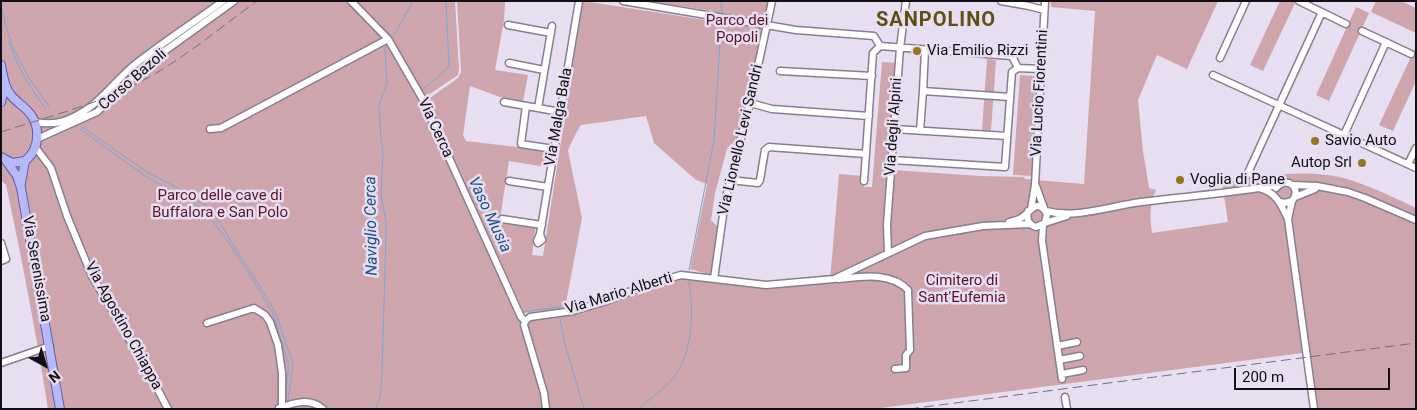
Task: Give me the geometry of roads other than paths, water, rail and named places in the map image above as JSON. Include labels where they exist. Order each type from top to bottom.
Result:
[{"type":"main road","points":[[1,65],[5,86],[16,103]]},
{"type":"main road","points":[[1,104],[5,86]]},
{"type":"main road","points":[[1,104],[7,102],[16,103],[25,108],[35,122]]},
{"type":"main road","name":"Via Serenissima","points":[[21,188],[22,176],[27,160],[36,148],[35,122]]},
{"type":"main road","name":"Via Serenissima","points":[[4,160],[16,164],[27,160]]},
{"type":"main road","name":"Via Serenissima","points":[[4,160],[17,176],[21,188],[60,409]]},
{"type":"street","name":"Corso Bazoli","points":[[51,128],[90,107],[138,62],[223,1]]},
{"type":"street","name":"Corso Bazoli","points":[[51,128],[68,126],[97,112],[148,63],[234,1]]},
{"type":"street","name":"Via Cerca","points":[[351,1],[388,39],[422,98],[517,309],[525,321],[524,325],[544,393],[546,409]]},
{"type":"street","name":"Via Malga Bala","points":[[540,234],[579,1]]},
{"type":"street","points":[[622,1],[796,30],[874,36],[880,46]]},
{"type":"street","name":"Via Lionello Levi Sandri","points":[[714,279],[725,202],[750,103],[772,1]]},
{"type":"street","name":"Via degli Alpini","points":[[888,253],[887,225],[900,48],[906,1]]},
{"type":"street","points":[[1000,1],[1044,10]]},
{"type":"street","name":"Via Lucio Fiorentini","points":[[1030,210],[1035,184],[1045,1]]},
{"type":"street","points":[[1220,58],[1246,1]]},
{"type":"street","points":[[1299,1],[1346,24]]},
{"type":"street","points":[[1247,175],[1322,12]]},
{"type":"street","points":[[508,24],[552,30],[538,108]]},
{"type":"street","points":[[1362,30],[1411,54]]},
{"type":"street","points":[[210,129],[221,128],[388,39]]},
{"type":"street","points":[[1344,135],[1386,42]]},
{"type":"street","points":[[880,46],[1012,56],[1018,68]]},
{"type":"street","points":[[864,181],[873,53],[880,46]]},
{"type":"street","points":[[920,131],[925,50]]},
{"type":"street","points":[[509,63],[544,70]]},
{"type":"street","points":[[892,160],[1005,167],[1012,72],[1018,68],[1040,70]]},
{"type":"street","points":[[780,71],[872,76]]},
{"type":"street","points":[[1213,75],[1416,168]]},
{"type":"street","points":[[923,91],[1010,97]]},
{"type":"street","points":[[504,102],[560,112]]},
{"type":"street","points":[[750,103],[772,109],[869,116]]},
{"type":"street","points":[[526,106],[521,144],[554,149]]},
{"type":"street","points":[[35,122],[51,128]]},
{"type":"street","points":[[37,139],[51,128]]},
{"type":"street","points":[[894,129],[1007,136]]},
{"type":"street","name":"Via Agostino Chiappa","points":[[36,148],[51,168],[67,216],[92,276],[147,369],[168,409]]},
{"type":"street","points":[[730,180],[758,183],[765,150],[769,148],[866,154]]},
{"type":"street","points":[[1408,164],[1416,148]]},
{"type":"street","points":[[27,160],[44,160]]},
{"type":"street","points":[[509,181],[548,186]]},
{"type":"street","points":[[1032,225],[1044,224],[1078,213],[1136,203],[1259,188],[1286,182],[1293,185],[1341,190],[1416,220]]},
{"type":"street","name":"Via Lucio Fiorentini","points":[[1035,184],[1045,210]]},
{"type":"street","points":[[1275,196],[1278,185]]},
{"type":"street","points":[[1288,219],[1296,190],[1293,185]]},
{"type":"street","points":[[1259,188],[1275,196],[1288,219],[1314,409]]},
{"type":"street","points":[[1280,202],[1285,203],[1309,190],[1324,188]]},
{"type":"street","points":[[1042,241],[1027,218],[1030,210],[1037,206],[1056,213],[1078,213]]},
{"type":"street","name":"Via Mario Alberti","points":[[834,279],[925,236],[998,225],[1020,219],[1030,210]]},
{"type":"street","points":[[1045,210],[1048,217],[1044,224],[1042,241],[1062,376],[1082,370]]},
{"type":"street","points":[[502,219],[542,224]]},
{"type":"street","name":"Via Mario Alberti","points":[[998,225],[1032,225]]},
{"type":"street","points":[[1,243],[6,259],[1,261]]},
{"type":"street","name":"Via Mario Alberti","points":[[525,321],[530,317],[573,311],[680,275],[766,286],[871,276],[890,280],[905,286],[908,290],[910,350],[906,355],[906,368],[895,369]]},
{"type":"street","points":[[207,323],[254,308],[265,315],[270,322],[278,345],[282,373],[280,408],[302,402],[314,402],[322,409]]},
{"type":"street","points":[[1057,346],[1077,342]]},
{"type":"street","points":[[1,363],[50,346]]},
{"type":"street","points":[[1060,360],[1080,356]]},
{"type":"street","points":[[1065,397],[1067,409]]},
{"type":"waterway","name":"Naviglio Cerca","points":[[392,39],[413,1]]},
{"type":"waterway","name":"Vaso Musia","points":[[422,90],[449,66],[446,1]]},
{"type":"waterway","name":"Vaso Musia","points":[[721,1],[722,12]]},
{"type":"waterway","points":[[1,5],[8,33],[23,68],[49,106]]},
{"type":"waterway","name":"Vaso Musia","points":[[366,12],[389,36],[398,49]]},
{"type":"waterway","name":"Vaso Musia","points":[[689,270],[714,140],[721,24]]},
{"type":"waterway","points":[[9,42],[24,76],[45,108]]},
{"type":"waterway","name":"Naviglio Cerca","points":[[376,409],[380,397],[382,372],[386,235],[386,222],[381,195],[383,152],[379,105],[387,83],[385,49],[387,44]]},
{"type":"waterway","points":[[82,127],[147,172],[193,196],[209,208],[275,311],[293,364],[288,400]]},
{"type":"waterway","points":[[80,129],[148,178],[195,204],[207,214],[228,241],[272,311],[289,365],[285,399]]},
{"type":"waterway","name":"Vaso Musia","points":[[639,409],[674,377],[685,356],[691,319],[689,282]]},
{"type":"waterway","name":"Vaso Musia","points":[[517,302],[523,312],[560,307]]},
{"type":"waterway","name":"Vaso Musia","points":[[560,319],[565,344],[584,409]]},
{"type":"railway","points":[[1,132],[88,104],[122,91],[154,75],[257,1]]},
{"type":"railway","points":[[909,409],[1416,343]]},
{"type":"place","name":"Via Emilio Rizzi","points":[[917,51]]},
{"type":"place","name":"Savio Auto","points":[[1315,141]]},
{"type":"place","name":"Autop Srl","points":[[1362,163]]},
{"type":"place","name":"Voglia di Pane","points":[[1180,180]]},
{"type":"district","name":"SANPOLINO","points":[[936,21]]},
{"type":"park label","name":"Parco dei Popoli","points":[[737,30]]},
{"type":"park label","name":"Parco delle cave di Buffalora e San Polo","points":[[220,204]]},
{"type":"park label","name":"Cimitero di Sant'Eufemia","points":[[962,290]]}]
